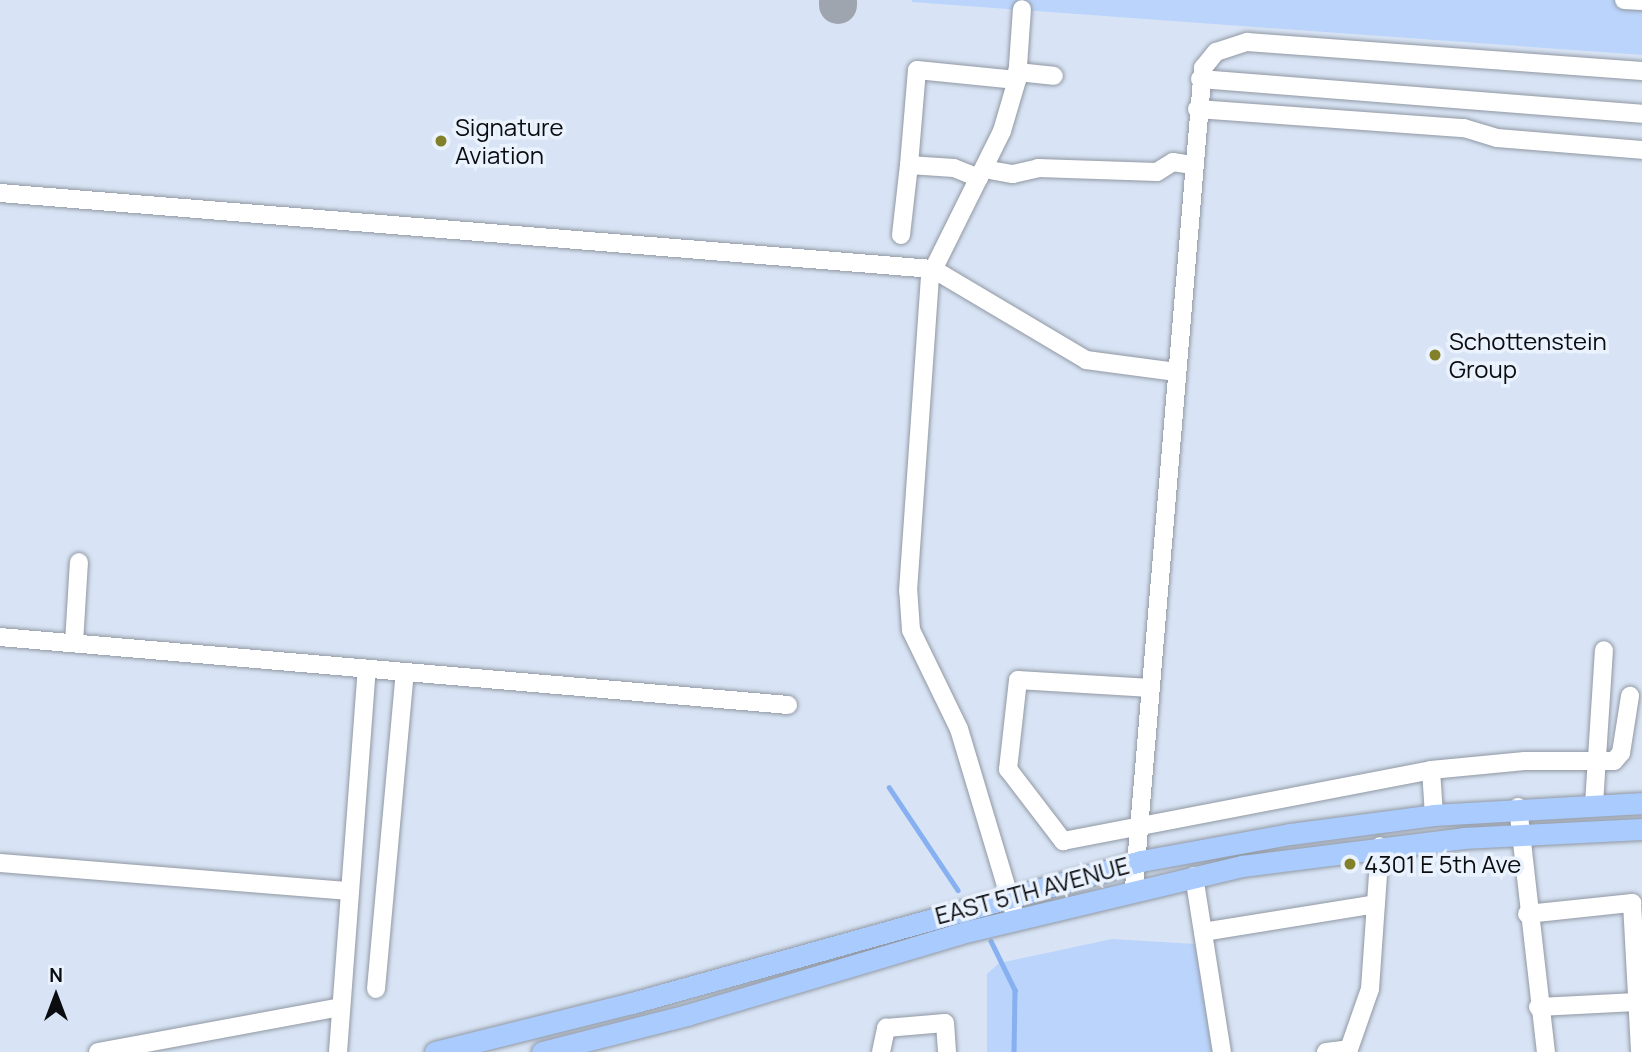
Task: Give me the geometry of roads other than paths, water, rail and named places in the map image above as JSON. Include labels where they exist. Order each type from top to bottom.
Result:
[{"type":"main road","name":"EAST 5TH AVENUE","points":[[435,1052],[632,1003],[1010,895],[1136,862],[1290,834],[1434,815],[1518,807],[1642,803]]},
{"type":"main road","name":"EAST 5TH AVENUE","points":[[542,1052],[571,1048],[1016,919],[1134,888],[1380,846],[1520,833],[1642,830]]},
{"type":"street","points":[[1624,0],[1642,1]]},
{"type":"street","points":[[1016,919],[959,729],[911,630],[908,592],[933,269],[1002,131],[1017,76],[1022,9]]},
{"type":"street","points":[[1134,888],[1197,109],[1203,68],[1216,52],[1247,42],[1642,71]]},
{"type":"street","points":[[901,234],[917,70],[1054,76]]},
{"type":"street","points":[[1200,79],[1642,114]]},
{"type":"street","points":[[1197,109],[1464,128],[1497,138],[1642,150]]},
{"type":"street","points":[[909,165],[1013,174],[1038,168],[1157,172],[1173,162],[1193,165]]},
{"type":"street","points":[[0,192],[933,269],[1086,360],[1176,372]]},
{"type":"street","points":[[74,643],[79,562]]},
{"type":"street","points":[[0,637],[788,705]]},
{"type":"street","points":[[1594,804],[1604,650]]},
{"type":"street","points":[[338,1052],[367,668]]},
{"type":"street","points":[[376,989],[405,672]]},
{"type":"street","points":[[1150,688],[1018,680],[1009,769],[1063,841],[1139,824],[1431,770],[1524,761],[1614,761],[1621,753],[1630,696]]},
{"type":"street","points":[[1431,770],[1434,815]]},
{"type":"street","points":[[1518,807],[1527,914],[1546,1052]]},
{"type":"street","points":[[1326,1052],[1348,1050],[1370,989],[1380,846]]},
{"type":"street","points":[[0,863],[350,891]]},
{"type":"street","points":[[1194,876],[1222,1052]]},
{"type":"street","points":[[1527,914],[1632,903],[1640,1052]]},
{"type":"street","points":[[1203,932],[1376,904]]},
{"type":"street","points":[[1538,1007],[1637,1002]]},
{"type":"street","points":[[98,1052],[341,1007]]},
{"type":"street","points":[[881,1052],[886,1028],[945,1023],[947,1052]]},
{"type":"waterway","points":[[889,787],[958,890]]},
{"type":"waterway","points":[[991,941],[1015,990],[1014,1052]]},
{"type":"place","name":"Signature Aviation","points":[[441,141]]},
{"type":"place","name":"Schottenstein Group","points":[[1435,355]]},
{"type":"place","name":"4301 E 5th Ave","points":[[1350,864]]}]
